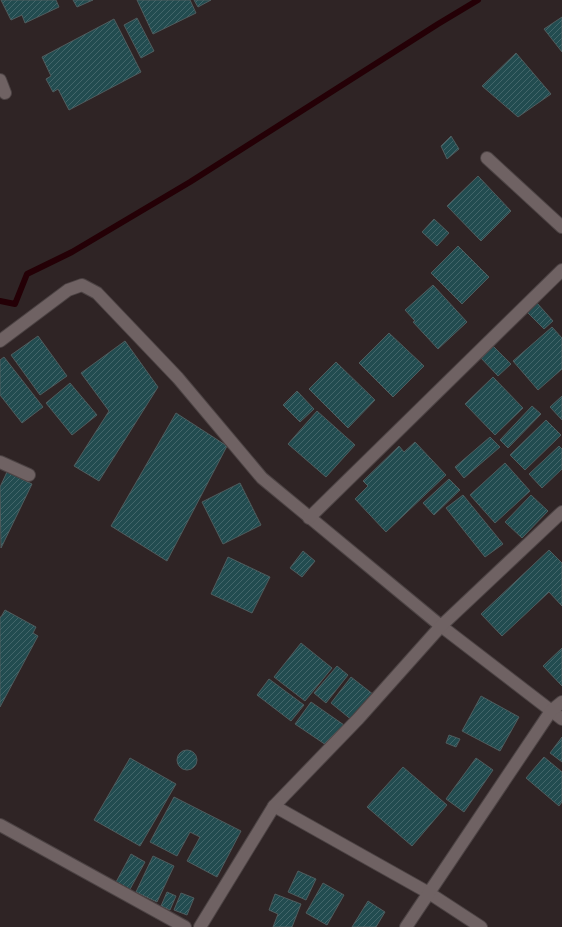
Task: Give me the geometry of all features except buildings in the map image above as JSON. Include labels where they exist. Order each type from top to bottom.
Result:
[{"type":"street","points":[[0,80],[5,92]]},
{"type":"street","points":[[486,158],[562,227]]},
{"type":"street","points":[[309,518],[562,270]]},
{"type":"street","points":[[0,341],[68,290],[82,285],[97,293],[178,378],[262,478],[441,626],[562,719]]},
{"type":"street","points":[[0,462],[29,475]]},
{"type":"street","points":[[200,927],[274,806],[358,719],[441,626],[562,512]]},
{"type":"street","points":[[406,927],[551,711],[562,702]]},
{"type":"street","points":[[274,806],[429,893],[481,927]]},
{"type":"street","points":[[0,825],[185,927]]},
{"type":"waterway","points":[[0,301],[15,304],[27,274],[72,252],[190,182],[478,0]]}]
